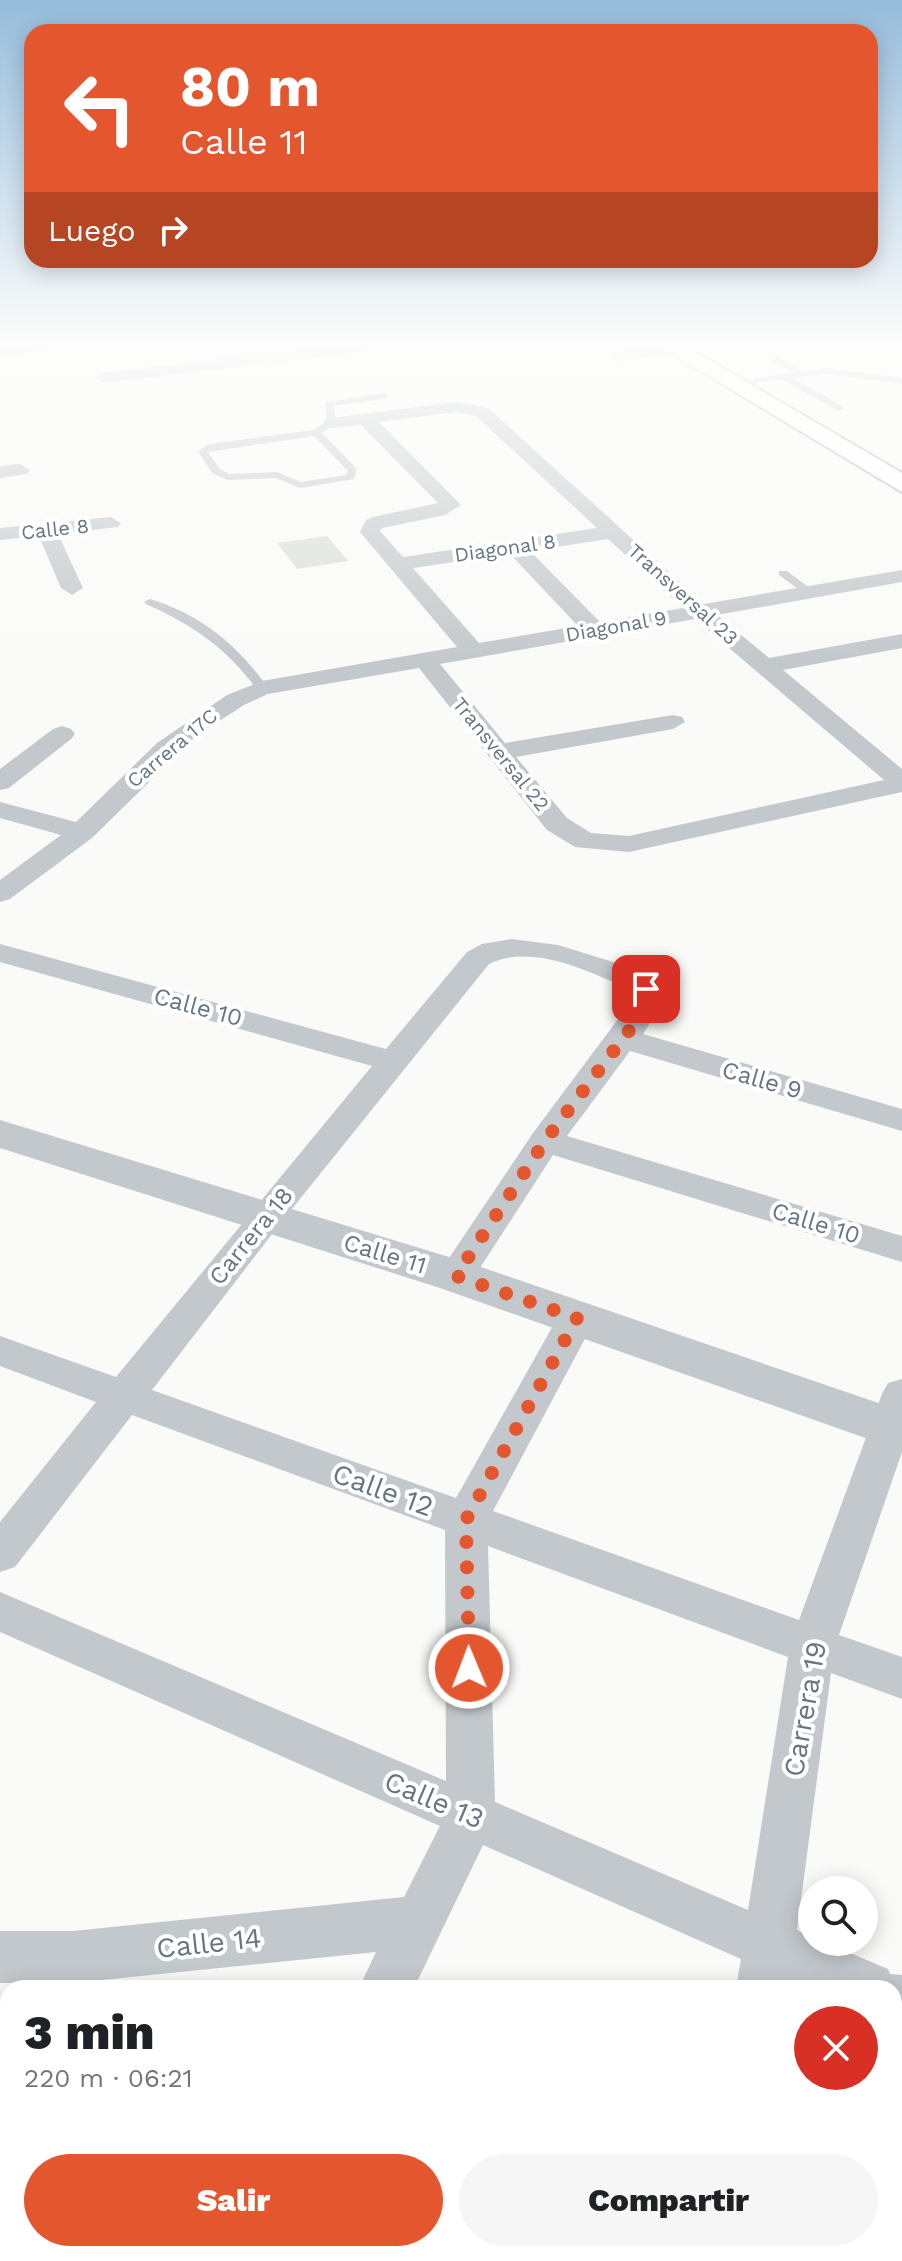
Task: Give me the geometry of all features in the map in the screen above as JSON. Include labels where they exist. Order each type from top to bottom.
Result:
[{"type":"main road","points":[[847,452],[902,484]]},
{"type":"main road","points":[[874,452],[902,468]]},
{"type":"street","points":[[399,452],[451,505],[444,510],[387,519],[373,524],[370,532],[473,651]]},
{"type":"street","name":"Transversal 23","points":[[525,452],[699,611],[902,783]]},
{"type":"street","points":[[0,472],[20,470]]},
{"type":"street","name":"Calle 8","points":[[0,534],[111,523]]},
{"type":"street","points":[[46,530],[72,588]]},
{"type":"street","name":"Diagonal 8","points":[[396,564],[614,532]]},
{"type":"street","points":[[514,546],[595,630]]},
{"type":"street","name":"Diagonal 9","points":[[424,659],[902,576]]},
{"type":"street","points":[[765,666],[902,641]]},
{"type":"street","name":"Carrera 17C","points":[[0,893],[82,832],[152,759],[206,715],[262,688],[424,659]]},
{"type":"street","name":"Transversal 22","points":[[424,659],[557,824],[585,841],[629,844],[902,783]]},
{"type":"street","points":[[499,752],[673,722]]},
{"type":"street","points":[[0,782],[62,734]]},
{"type":"street","points":[[0,810],[82,832]]},
{"type":"street","name":"Carrera 18","points":[[0,1554],[266,1216],[396,1062],[452,986],[478,958],[494,947],[520,946],[611,970],[641,983],[649,999],[623,1039]]},
{"type":"street","name":"Calle 10","points":[[0,953],[396,1062]]},
{"type":"street","points":[[456,1276],[545,1141],[623,1039]]},
{"type":"street","name":"Calle 9","points":[[623,1039],[902,1120]]},
{"type":"street","name":"Calle 11","points":[[0,1134],[898,1417]]},
{"type":"street","name":"Calle 10","points":[[545,1141],[902,1249]]},
{"type":"street","points":[[390,1980],[471,1816],[466,1520],[577,1318]]},
{"type":"street","name":"Calle 12","points":[[0,1351],[902,1678]]},
{"type":"street","name":"Carrera 19","points":[[765,1966],[812,1646],[898,1417]]},
{"type":"street","name":"Calle 13","points":[[0,1611],[471,1816],[765,1966],[831,1980]]},
{"type":"street","name":"Calle 14","points":[[0,1957],[73,1957],[418,1922]]},
{"type":"lane","points":[[203,452],[223,477],[272,474],[300,485],[350,477],[353,471],[340,452]]},
{"type":"lane","points":[[783,573],[809,592]]},
{"type":"lane","points":[[150,602],[189,619],[222,639],[244,660],[262,688]]},
{"type":"shaded area","points":[[327,536],[348,561],[297,569],[277,543]]},
{"type":"route","points":[[469,1668],[466,1520],[577,1318],[456,1276],[545,1141],[644,1011],[649,999],[646,989]]}]
